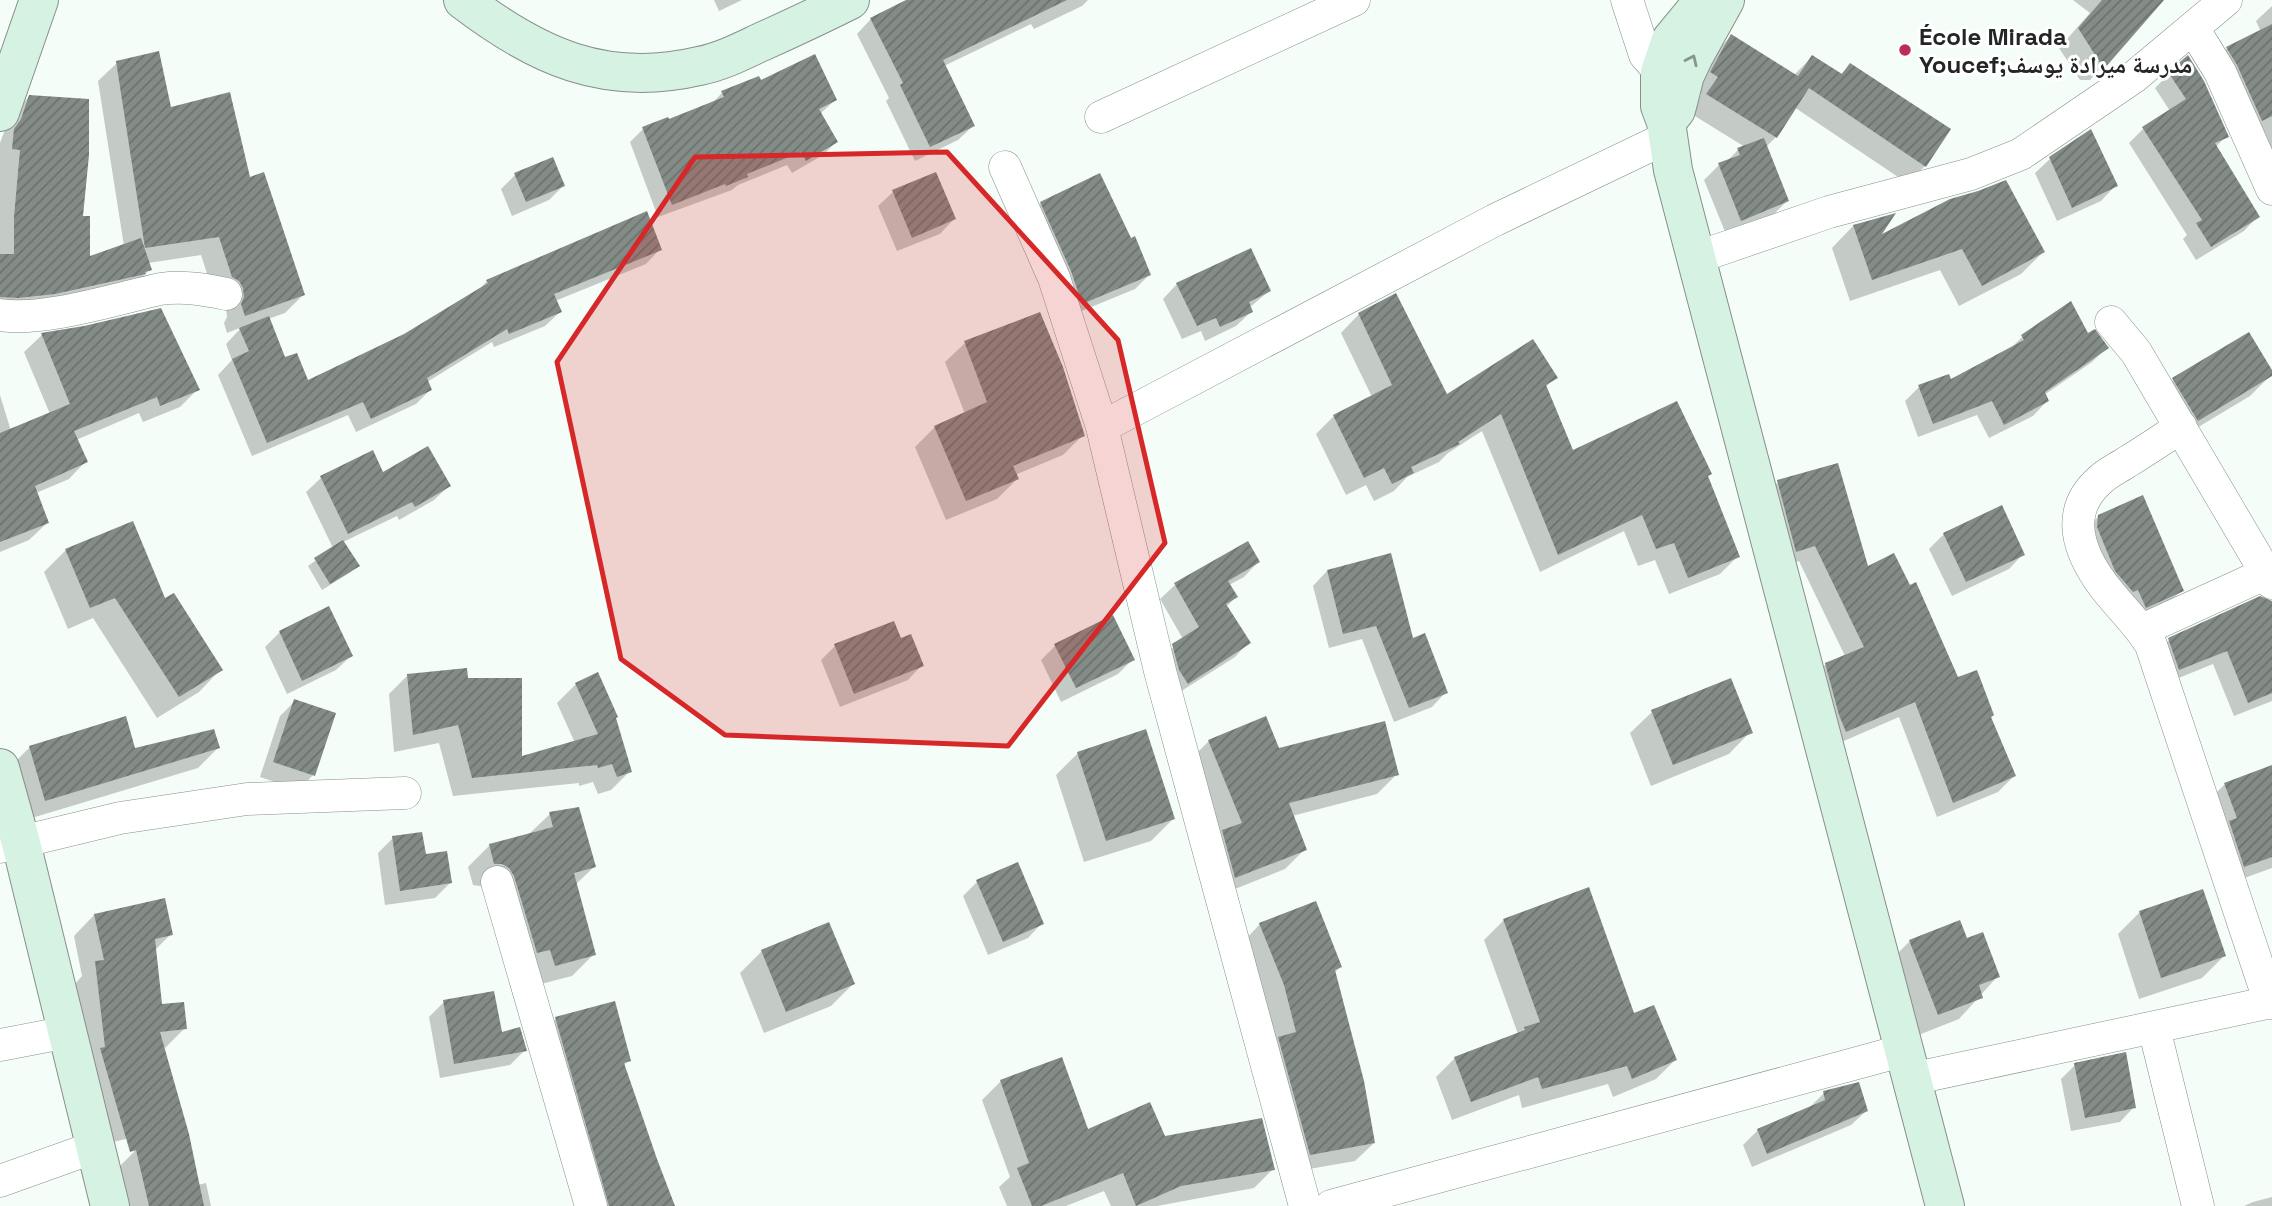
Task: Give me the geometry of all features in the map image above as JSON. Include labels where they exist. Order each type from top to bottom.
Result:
[{"type":"main road","points":[[0,112],[39,0]]},
{"type":"main road","points":[[463,0],[526,44],[549,55],[586,67],[620,73],[702,66],[742,51],[850,0]]},
{"type":"main road","points":[[1704,0],[1671,40],[1660,72],[1660,106],[1695,258],[1945,1206]]},
{"type":"main road","points":[[1667,130],[1676,110],[1685,75],[1725,0]]},
{"type":"main road","points":[[0,768],[10,845],[68,1032],[110,1206]]},
{"type":"street","points":[[1101,117],[1354,0]]},
{"type":"street","points":[[1627,0],[1646,55],[1660,72]]},
{"type":"street","points":[[1695,258],[1829,212],[1971,174],[2021,154],[2134,77],[2226,0]]},
{"type":"street","points":[[2193,28],[2220,72],[2272,189]]},
{"type":"street","points":[[1102,427],[1667,130]]},
{"type":"street","points":[[1004,167],[1054,278],[1102,427],[1160,671],[1305,1206]]},
{"type":"street","points":[[0,315],[12,317],[47,314],[177,287],[193,287],[226,294]]},
{"type":"street","points":[[2111,322],[2136,352],[2269,578],[2142,630]]},
{"type":"street","points":[[1331,1206],[1908,1064],[2154,1028],[2271,1002],[2151,645],[2089,563],[2081,546],[2077,526],[2079,512],[2086,496],[2099,480],[2181,427]]},
{"type":"street","points":[[10,845],[120,818],[247,799],[405,793]]},
{"type":"street","points":[[497,882],[591,1206]]},
{"type":"street","points":[[2154,1028],[2198,1206]]},
{"type":"street","points":[[0,1045],[68,1032]]},
{"type":"street","points":[[0,1181],[95,1147]]},
{"type":"highlighted area","points":[[947,152],[1118,340],[1165,543],[1008,746],[725,735],[621,659],[557,362],[695,157]]},
{"type":"building","points":[[906,0],[1067,0],[943,60],[975,126],[930,147],[900,85],[903,83],[870,18]]},
{"type":"building","points":[[2102,0],[2164,0],[2104,69],[2078,28]]},
{"type":"building","points":[[2272,24],[2272,116],[2262,121],[2226,47]]},
{"type":"building","points":[[1731,34],[1798,76],[1812,55],[1842,74],[1850,63],[1951,129],[1926,167],[1809,88],[1777,138],[1706,94],[1718,77],[1710,72]]},
{"type":"building","points":[[159,51],[171,107],[230,92],[250,177],[264,172],[305,295],[245,316],[241,304],[244,297],[243,288],[239,281],[232,277],[219,237],[145,248],[116,61]]},
{"type":"building","points":[[815,54],[837,100],[819,109],[838,142],[806,161],[801,152],[747,174],[748,177],[672,205],[642,127],[724,97],[721,91],[759,76],[761,80]]},
{"type":"building","points":[[2188,55],[2204,81],[2229,137],[2215,143],[2260,217],[2211,247],[2196,223],[2202,220],[2142,127],[2186,99],[2168,72]]},
{"type":"building","points":[[29,95],[89,99],[89,155],[83,216],[90,216],[90,256],[141,238],[152,270],[145,272],[146,274],[55,294],[0,297],[0,254],[14,254],[14,217],[20,150],[12,149],[14,129],[21,119]]},
{"type":"building","points":[[2091,129],[2118,186],[2072,208],[2049,157]]},
{"type":"building","points":[[1764,138],[1789,201],[1741,221],[1718,163],[1740,155],[1737,148]]},
{"type":"building","points":[[553,157],[565,186],[526,202],[514,173]]},
{"type":"building","points":[[936,172],[956,219],[912,238],[892,190]]},
{"type":"building","points":[[1100,173],[1131,238],[1135,236],[1151,275],[1082,304],[1071,271],[1040,202]]},
{"type":"building","points":[[2006,180],[2045,252],[1982,286],[1962,249],[1872,280],[1853,225],[1896,213],[1882,234],[1950,199]]},
{"type":"building","points":[[647,211],[662,250],[554,294],[562,312],[509,334],[507,329],[427,378],[432,390],[371,419],[363,402],[267,443],[232,359],[249,351],[239,328],[269,316],[285,357],[297,353],[308,380],[404,334],[488,283],[486,280]]},
{"type":"building","points":[[1251,248],[1271,291],[1249,302],[1253,312],[1220,327],[1216,318],[1197,326],[1176,283]]},
{"type":"building","points":[[1396,293],[1447,394],[1533,339],[1558,378],[1546,385],[1573,450],[1677,401],[1712,474],[1708,476],[1740,557],[1688,578],[1674,543],[1656,549],[1642,515],[1558,555],[1501,414],[1458,442],[1460,444],[1411,467],[1414,473],[1392,484],[1384,468],[1364,478],[1333,415],[1392,385],[1358,313]]},
{"type":"building","points":[[2071,301],[2088,333],[2095,329],[2109,348],[2045,392],[2049,401],[2004,425],[1992,401],[1933,424],[1918,385],[1949,374],[1951,379],[2024,340],[2021,335]]},
{"type":"building","points":[[161,308],[200,390],[160,406],[157,397],[74,431],[88,462],[35,486],[49,523],[0,542],[0,433],[70,404],[41,333]]},
{"type":"building","points":[[1040,312],[1063,367],[1085,436],[1013,466],[1019,479],[966,501],[934,426],[987,402],[964,341]]},
{"type":"building","points":[[2249,332],[2272,370],[2272,376],[2198,421],[2172,378]]},
{"type":"building","points":[[428,446],[451,486],[415,507],[412,502],[348,534],[320,476],[373,450],[383,472]]},
{"type":"building","points":[[1838,463],[1868,566],[1894,553],[1910,585],[1916,582],[1958,677],[1977,670],[1994,715],[1991,717],[2016,776],[1953,803],[1915,702],[1846,732],[1825,663],[1864,647],[1815,546],[1796,552],[1777,480]]},
{"type":"building","points":[[2143,495],[2184,591],[2146,608],[2138,590],[2133,592],[2115,571],[2097,527],[2098,515]]},
{"type":"building","points":[[2002,505],[2025,555],[1966,582],[1943,533]]},
{"type":"building","points":[[133,521],[165,598],[174,593],[223,670],[179,697],[115,598],[90,608],[65,549]]},
{"type":"building","points":[[343,540],[360,566],[330,584],[314,558]]},
{"type":"building","points":[[1248,541],[1260,562],[1228,581],[1238,597],[1226,604],[1251,643],[1188,684],[1179,670],[1172,644],[1199,627],[1174,583]]},
{"type":"building","points":[[1391,553],[1413,638],[1425,633],[1448,693],[1409,708],[1376,626],[1343,634],[1327,570]]},
{"type":"building","points":[[2260,596],[2272,601],[2272,693],[2248,703],[2227,651],[2179,670],[2168,638]]},
{"type":"building","points":[[329,606],[353,656],[302,681],[279,631]]},
{"type":"building","points":[[1113,615],[1135,660],[1076,688],[1054,644]]},
{"type":"building","points":[[894,621],[901,638],[911,634],[924,666],[854,694],[834,644]]},
{"type":"building","points":[[467,668],[468,678],[522,678],[522,756],[598,734],[575,683],[598,672],[618,717],[616,718],[632,772],[617,777],[612,764],[598,768],[597,765],[472,778],[458,725],[413,735],[407,674]]},
{"type":"building","points":[[1731,678],[1753,733],[1673,765],[1651,710]]},
{"type":"building","points":[[294,699],[336,713],[315,776],[273,762]]},
{"type":"building","points":[[126,716],[135,748],[214,729],[220,748],[45,801],[29,746]]},
{"type":"building","points":[[1266,716],[1279,748],[1385,721],[1399,775],[1289,803],[1307,850],[1235,878],[1222,830],[1242,823],[1208,740]]},
{"type":"building","points":[[1146,729],[1175,819],[1106,841],[1077,752]]},
{"type":"building","points":[[2272,765],[2272,857],[2244,867],[2229,821],[2237,818],[2224,783]]},
{"type":"building","points":[[579,807],[596,867],[574,873],[596,955],[555,966],[550,950],[537,953],[514,876],[509,868],[494,864],[489,844],[553,827],[549,812]]},
{"type":"building","points":[[422,832],[426,854],[447,851],[452,883],[400,891],[392,836]]},
{"type":"building","points":[[1018,862],[1044,924],[1003,942],[976,880]]},
{"type":"building","points":[[1589,887],[1634,1013],[1654,1005],[1677,1060],[1632,1079],[1627,1066],[1542,1089],[1538,1077],[1471,1102],[1454,1057],[1540,1022],[1503,919]]},
{"type":"building","points":[[2203,889],[2226,956],[2161,978],[2139,911]]},
{"type":"building","points":[[165,898],[173,935],[155,939],[162,1004],[184,1002],[187,1029],[160,1032],[189,1134],[204,1206],[149,1206],[136,1150],[130,1152],[100,1048],[105,1047],[95,961],[104,960],[94,914]]},
{"type":"building","points":[[1316,901],[1342,967],[1335,970],[1364,1081],[1375,1143],[1310,1155],[1278,1037],[1296,1032],[1284,985],[1259,923]]},
{"type":"building","points":[[1960,920],[1967,938],[1983,932],[2000,977],[1979,985],[1983,998],[1938,1015],[1909,940]]},
{"type":"building","points":[[829,922],[855,984],[786,1012],[761,950]]},
{"type":"building","points":[[494,991],[502,1032],[520,1027],[527,1051],[454,1064],[443,1000]]},
{"type":"building","points":[[615,1001],[631,1061],[624,1063],[675,1206],[609,1206],[555,1017]]},
{"type":"building","points":[[2126,1052],[2136,1108],[2085,1118],[2074,1063]]},
{"type":"building","points":[[1062,1057],[1088,1129],[1150,1102],[1165,1136],[1262,1118],[1275,1170],[1181,1186],[1136,1206],[1123,1173],[1041,1206],[1032,1206],[1017,1168],[1029,1163],[1000,1080]]},
{"type":"building","points":[[1859,1082],[1868,1111],[1767,1154],[1757,1129],[1825,1100],[1823,1091]]},
{"type":"place","name":"École Mirada Youcef;مدرسة ميرادة يوسف","points":[[1905,50]]}]
